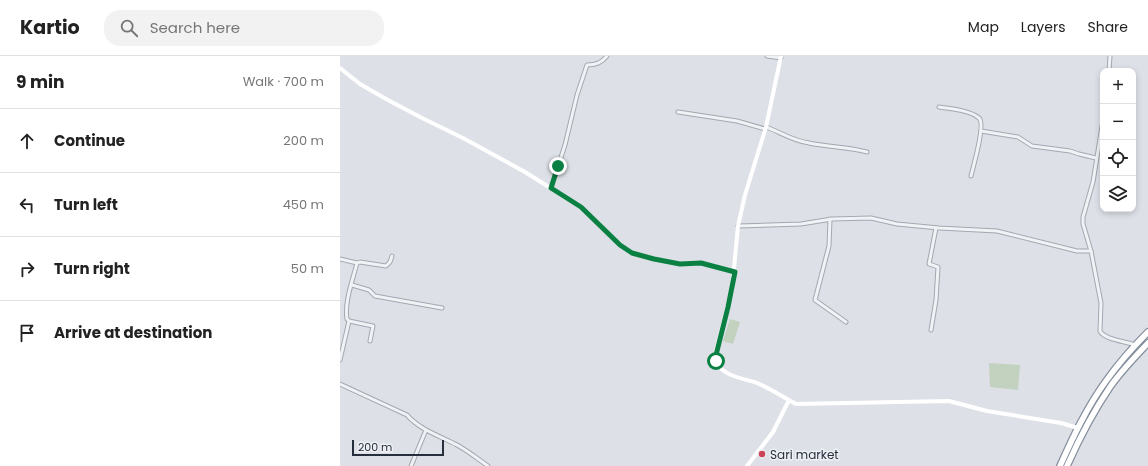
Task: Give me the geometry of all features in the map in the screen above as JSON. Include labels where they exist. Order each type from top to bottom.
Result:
[{"type":"highway","points":[[1060,466],[1105,383],[1135,345],[1148,332]]},
{"type":"highway","points":[[1067,466],[1081,429],[1118,376],[1148,343]]},
{"type":"street","points":[[551,188],[565,145],[575,101],[587,65],[595,66],[603,61],[607,56]]},
{"type":"street","points":[[767,56],[781,57],[765,128],[745,195],[738,226],[735,272],[716,355],[716,361],[724,371],[756,383],[782,395],[796,404],[949,401],[987,411],[1061,423],[1081,429]]},
{"type":"street","points":[[1109,68],[1110,56]]},
{"type":"street","points":[[340,68],[360,84],[386,99],[463,138],[525,172],[581,207],[620,245],[632,253],[680,264],[701,263],[735,272]]},
{"type":"street","points":[[939,106],[968,113],[979,118],[981,121],[981,131],[971,176]]},
{"type":"street","points":[[678,112],[737,121],[775,130],[794,139],[808,143],[850,148],[867,152]]},
{"type":"street","points":[[981,131],[1018,137],[1032,146],[1070,151],[1096,158]]},
{"type":"street","points":[[1100,136],[1093,182],[1083,217],[1083,224],[1091,251],[1101,303],[1100,331],[1109,338],[1135,345]]},
{"type":"street","points":[[738,226],[801,224],[830,219],[870,218],[897,224],[936,228],[997,231],[1077,251],[1091,251]]},
{"type":"street","points":[[830,219],[829,246],[814,300],[846,322]]},
{"type":"street","points":[[931,330],[936,300],[938,267],[929,264],[936,228]]},
{"type":"street","points":[[340,259],[357,263],[360,262],[386,266],[390,262],[392,256]]},
{"type":"street","points":[[340,360],[349,321],[346,316],[357,263]]},
{"type":"street","points":[[352,285],[369,290],[375,296],[442,308]]},
{"type":"street","points":[[349,321],[374,326],[370,341]]},
{"type":"street","points":[[340,384],[407,415],[412,421],[426,430],[458,446],[488,466]]},
{"type":"street","points":[[747,466],[773,432],[789,400]]},
{"type":"street","points":[[411,466],[426,430]]},
{"type":"green space","points":[[730,319],[740,322],[733,344],[723,341]]},
{"type":"green space","points":[[1148,336],[1148,340],[1090,416],[1088,415],[1113,376]]},
{"type":"green space","points":[[989,363],[1020,365],[1018,390],[990,387]]},
{"type":"place","name":"Sari market","points":[[762,454]]},
{"type":"route","points":[[558,166],[551,188],[581,207],[620,245],[632,253],[680,264],[701,263],[735,272],[728,307],[718,344],[716,361]]}]
